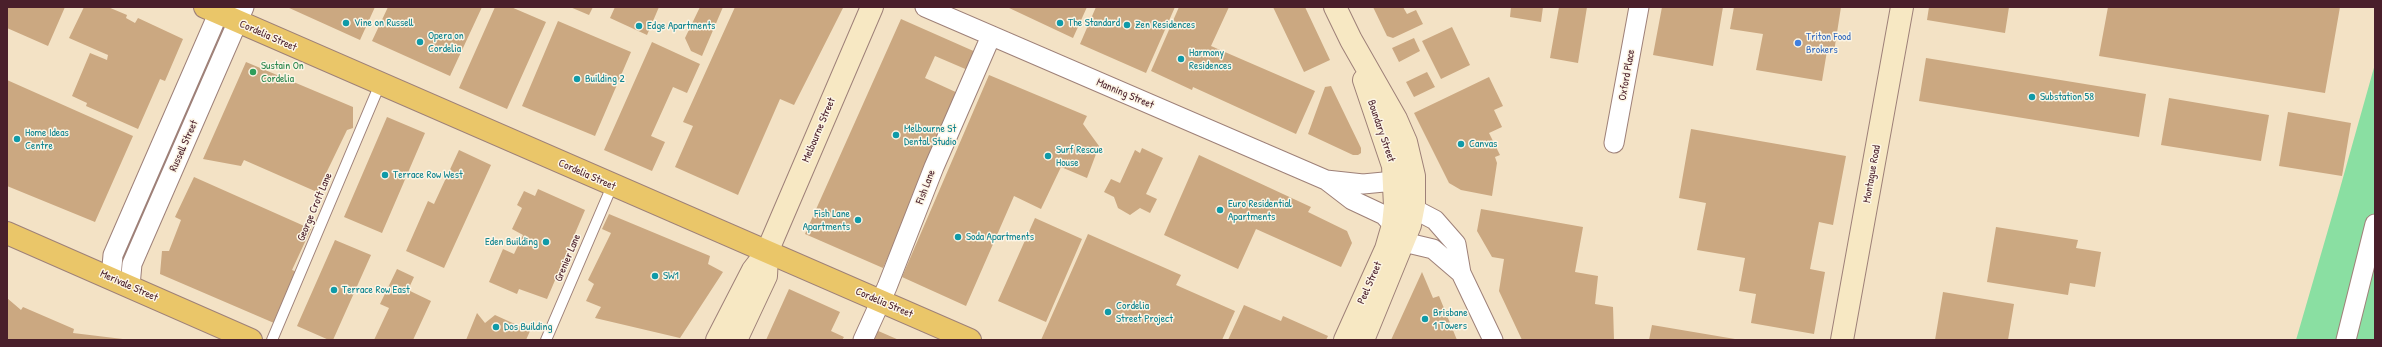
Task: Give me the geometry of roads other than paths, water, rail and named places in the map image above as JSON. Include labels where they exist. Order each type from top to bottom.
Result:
[{"type":"main road","name":"Cordelia Street","points":[[225,11],[380,84],[612,186],[970,340]]},
{"type":"main road","name":"Merivale Street","points":[[7,233],[251,340]]},
{"type":"street","name":"Melbourne Street","points":[[717,340],[753,270],[767,252],[872,7]]},
{"type":"street","name":"Manning Street","points":[[925,7],[1326,180],[1352,200],[1384,215],[1399,232]]},
{"type":"street","name":"Boundary Street","points":[[1335,7],[1351,40],[1390,107],[1406,142],[1414,176],[1414,209],[1399,232]]},
{"type":"street","name":"Oxford Place","points":[[1614,143],[1639,7]]},
{"type":"street","name":"Montague Road","points":[[1842,340],[1902,7]]},
{"type":"street","name":"Russell Street","points":[[120,282],[132,264],[225,11]]},
{"type":"street","name":"Fish Lane","points":[[863,340],[880,302],[934,167],[991,36]]},
{"type":"street","name":"Boundary Street","points":[[1351,40],[1390,156],[1395,185],[1399,232]]},
{"type":"street","name":"Manning Street","points":[[1326,180],[1363,184],[1384,182],[1395,185]]},
{"type":"street","points":[[1395,185],[1414,209],[1435,220],[1456,244],[1461,273],[1492,340]]},
{"type":"street","points":[[2346,340],[2375,224]]},
{"type":"street","points":[[1399,232],[1412,244],[1433,249],[1461,273]]},
{"type":"street","name":"Peel Street","points":[[1345,340],[1386,249],[1399,232]]},
{"type":"street","name":"Peel Street","points":[[1363,340],[1399,232]]},
{"type":"street","name":"Melbourne Street","points":[[736,340],[766,276],[767,252]]},
{"type":"lane","name":"George Croft Lane","points":[[272,340],[380,84]]},
{"type":"lane","name":"Grenier Lane","points":[[546,340],[612,186]]},
{"type":"place","name":"Vine on Russell","points":[[346,23]]},
{"type":"place","name":"The Standard","points":[[1060,23]]},
{"type":"place","name":"Zen Residences","points":[[1127,25]]},
{"type":"place","name":"Edge Apartments","points":[[639,26]]},
{"type":"place","name":"Opera on Cordelia","points":[[420,42]]},
{"type":"place","name":"Triton Food Brokers","points":[[1798,43]]},
{"type":"place","name":"Harmony Residences","points":[[1181,59]]},
{"type":"place","name":"Sustain On Cordelia","points":[[253,72]]},
{"type":"place","name":"Building 2","points":[[577,79]]},
{"type":"place","name":"Substation 58","points":[[2032,97]]},
{"type":"place","name":"Melbourne St Dental Studio","points":[[896,135]]},
{"type":"place","name":"Home Ideas Centre","points":[[17,139]]},
{"type":"place","name":"Canvas","points":[[1461,144]]},
{"type":"place","name":"Surf Rescue House","points":[[1048,156]]},
{"type":"place","name":"Terrace Row West","points":[[385,175]]},
{"type":"place","name":"Euro Residential Apartments","points":[[1220,210]]},
{"type":"place","name":"Fish Lane Apartments","points":[[858,220]]},
{"type":"place","name":"Soda Apartments","points":[[958,237]]},
{"type":"place","name":"Eden Building","points":[[546,242]]},
{"type":"place","name":"SW1","points":[[655,276]]},
{"type":"place","name":"Terrace Row East","points":[[334,290]]},
{"type":"place","name":"Cordelia Street Project","points":[[1108,312]]},
{"type":"place","name":"Brisbane 1 Towers","points":[[1425,319]]},
{"type":"place","name":"Dos Building","points":[[496,327]]}]
